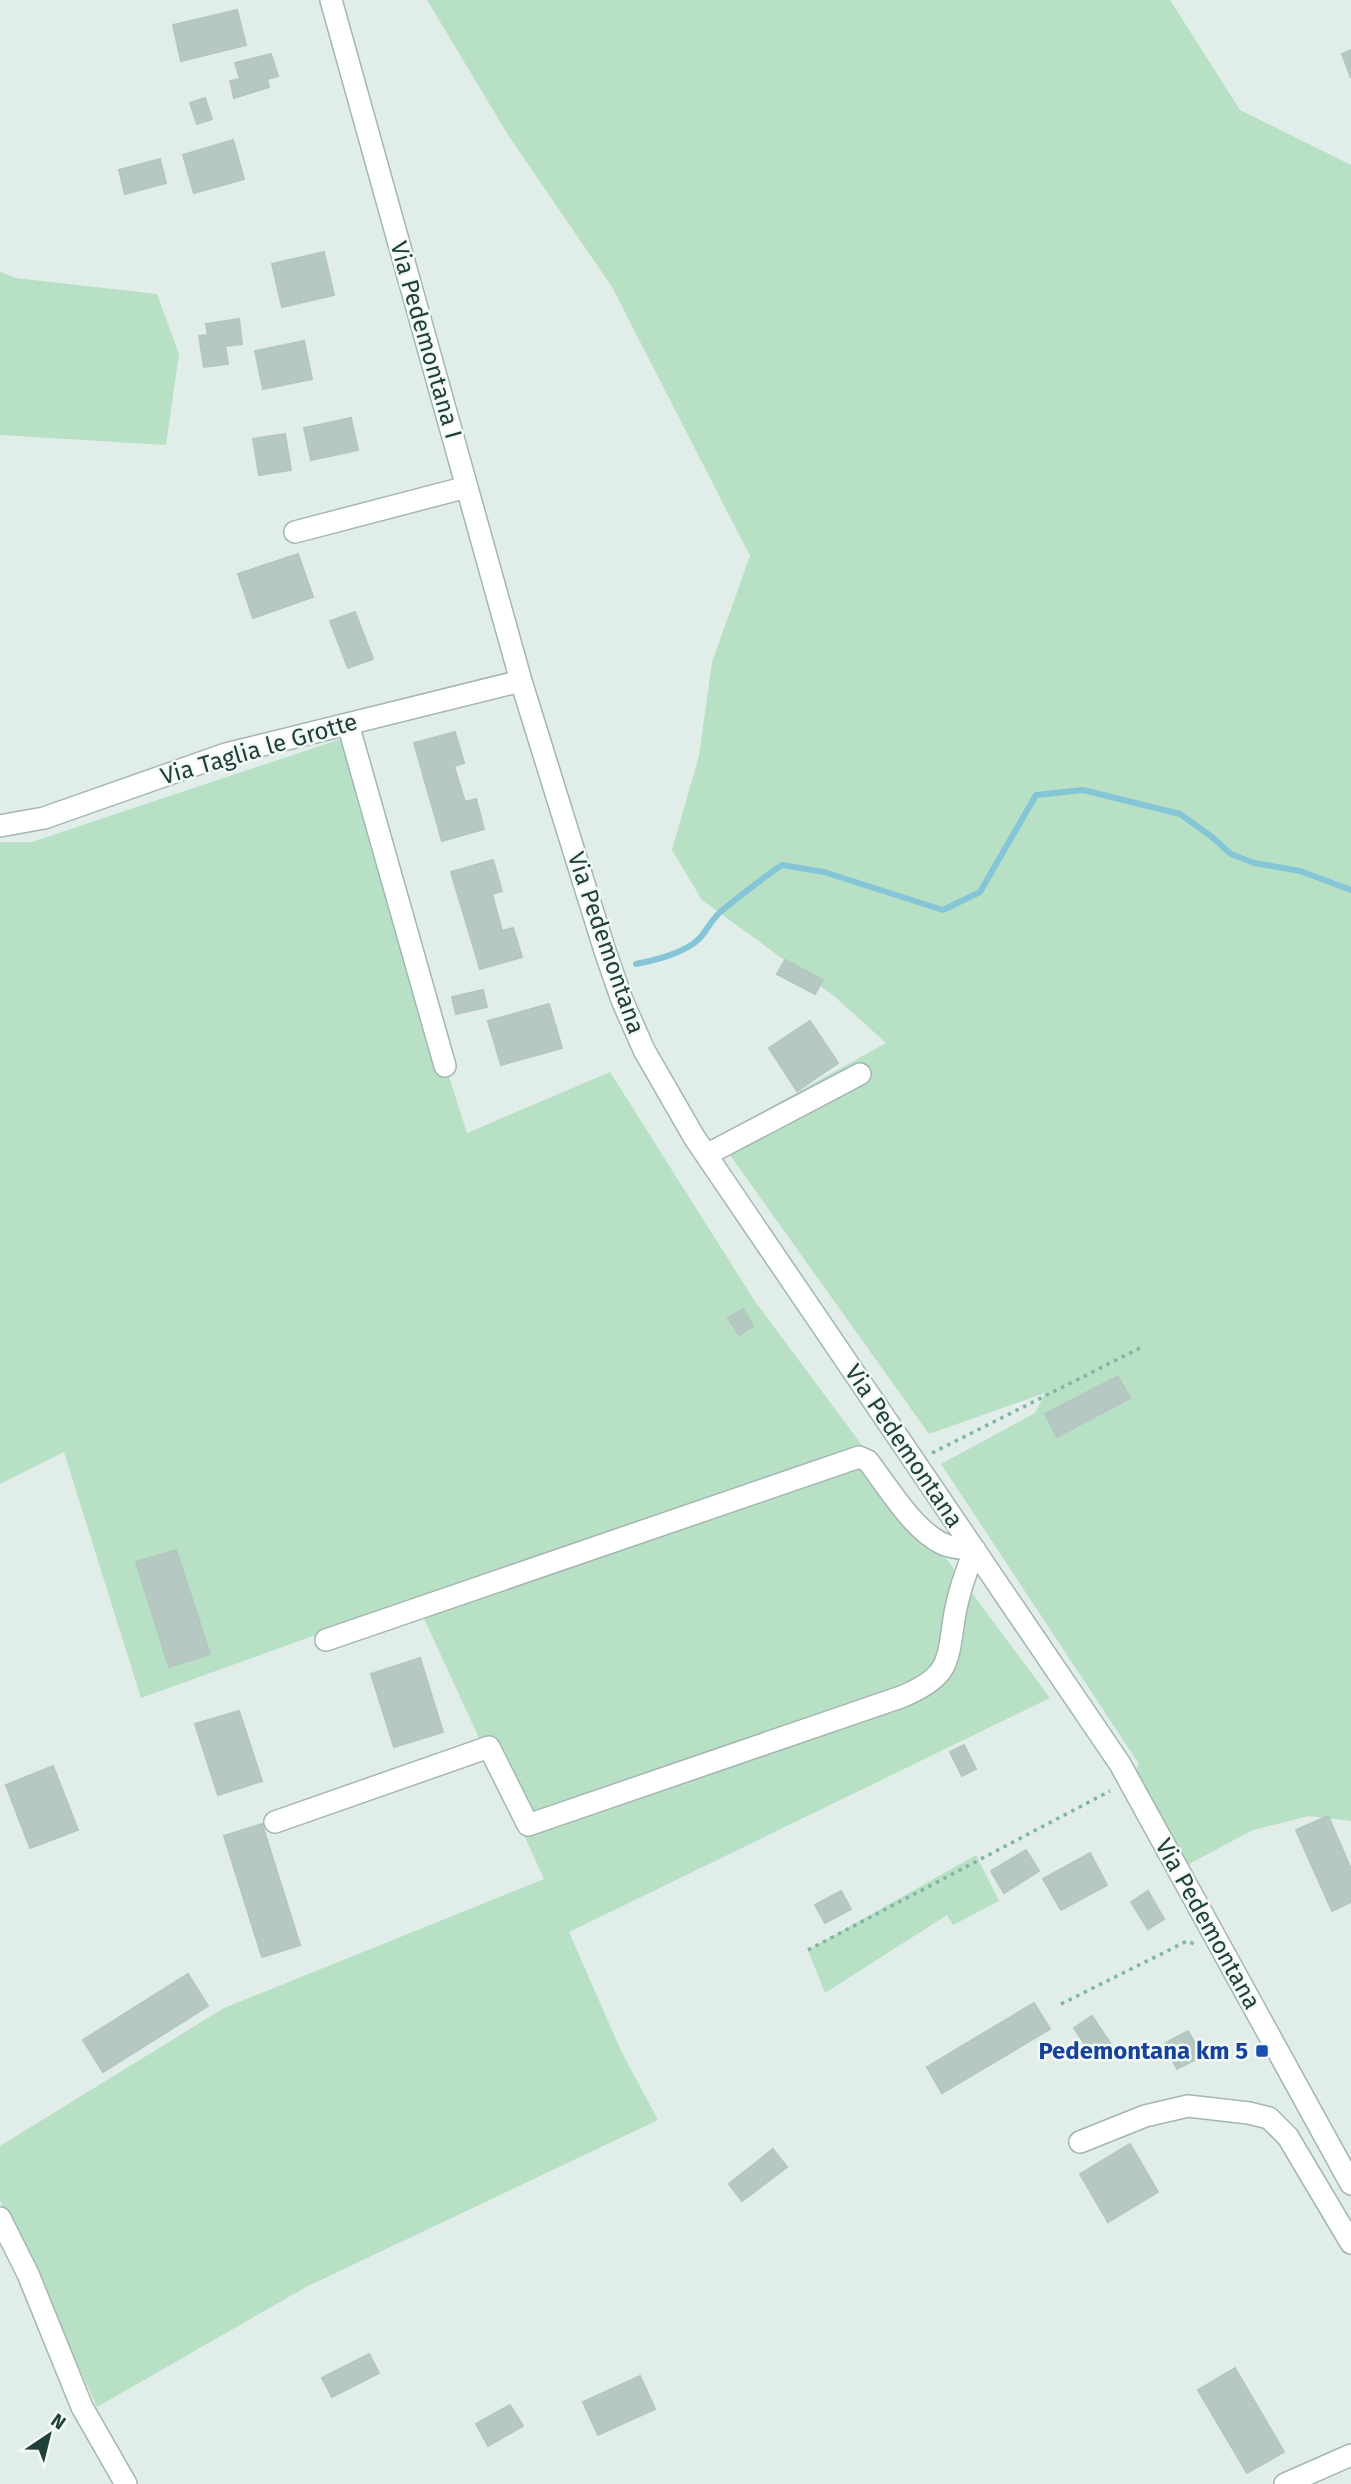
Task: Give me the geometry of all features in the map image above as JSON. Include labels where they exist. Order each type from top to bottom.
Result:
[{"type":"street","name":"Via Pedemontana I","points":[[331,0],[521,681]]},
{"type":"street","points":[[295,532],[467,487]]},
{"type":"street","name":"Via Taglia le Grotte","points":[[0,826],[44,818],[226,754],[521,681]]},
{"type":"street","name":"Via Pedemontana","points":[[521,681],[605,951],[622,1000],[652,1065],[706,1155],[1130,1781],[1351,2184]]},
{"type":"street","points":[[348,724],[445,1066]]},
{"type":"street","points":[[706,1155],[860,1074]]},
{"type":"street","points":[[275,1822],[489,1747],[528,1825],[901,1696],[934,1679],[947,1662],[959,1592],[975,1550],[945,1545],[935,1539],[915,1521],[868,1461],[859,1457],[326,1640]]},
{"type":"street","points":[[1080,2142],[1144,2116],[1188,2106],[1269,2118],[1288,2137],[1351,2243]]},
{"type":"street","points":[[0,2218],[27,2274],[82,2407],[126,2484]]},
{"type":"street","points":[[1285,2484],[1351,2455]]},
{"type":"path","points":[[915,1461],[1140,1348]]},
{"type":"path","points":[[808,1950],[1130,1781]]},
{"type":"path","points":[[1061,2004],[1187,1941],[1198,1946]]},
{"type":"green space","points":[[427,0],[1170,0],[1240,110],[1351,165],[1351,1821],[1309,1816],[1253,1830],[1178,1870],[1130,1781],[1139,1764],[941,1464],[1035,1413],[1045,1393],[929,1434],[717,1137],[886,1043],[834,996],[702,900],[672,850],[699,756],[712,662],[750,556],[612,287],[508,135]]},
{"type":"green space","points":[[0,272],[16,278],[157,294],[179,354],[166,445],[0,435]]},
{"type":"green space","points":[[341,739],[467,1133],[610,1072],[754,1300],[1050,1698],[569,1932],[622,2053],[658,2120],[306,2287],[97,2407],[26,2251],[0,2201],[0,2146],[224,2008],[544,1879],[415,1599],[141,1698],[64,1452],[0,1484],[0,842],[32,842]]},
{"type":"green space","points":[[976,1855],[999,1901],[953,1925],[947,1915],[825,1993],[808,1950]]},
{"type":"building","points":[[237,10],[246,45],[181,61],[173,25]]},
{"type":"building","points":[[1351,50],[1351,78],[1342,54]]},
{"type":"building","points":[[271,54],[278,76],[267,79],[269,87],[234,98],[230,81],[240,79],[235,63]]},
{"type":"building","points":[[205,98],[212,119],[197,124],[190,103]]},
{"type":"building","points":[[233,140],[244,179],[194,193],[183,155]]},
{"type":"building","points":[[160,159],[166,183],[125,194],[119,170]]},
{"type":"building","points":[[324,252],[334,295],[282,307],[272,264]]},
{"type":"building","points":[[239,319],[242,344],[225,346],[228,364],[204,367],[199,336],[208,335],[206,324]]},
{"type":"building","points":[[304,341],[312,379],[263,389],[255,351]]},
{"type":"building","points":[[351,418],[358,450],[311,460],[304,428]]},
{"type":"building","points":[[285,434],[291,470],[259,475],[253,439]]},
{"type":"building","points":[[298,554],[313,597],[253,618],[238,574]]},
{"type":"building","points":[[355,612],[373,659],[348,668],[330,621]]},
{"type":"building","points":[[455,732],[464,763],[454,766],[465,802],[476,799],[484,829],[442,841],[414,743]]},
{"type":"building","points":[[493,860],[502,891],[492,894],[502,931],[513,928],[522,957],[480,969],[451,872]]},
{"type":"building","points":[[785,960],[823,980],[815,994],[777,974]]},
{"type":"building","points":[[483,990],[487,1007],[456,1014],[452,997]]},
{"type":"building","points":[[549,1004],[562,1048],[501,1065],[488,1021]]},
{"type":"building","points":[[810,1021],[838,1063],[797,1091],[769,1048]]},
{"type":"building","points":[[743,1309],[753,1326],[739,1335],[728,1318]]},
{"type":"building","points":[[1118,1376],[1130,1398],[1057,1437],[1045,1414]]},
{"type":"building","points":[[176,1550],[210,1654],[169,1667],[136,1562]]},
{"type":"building","points":[[420,1658],[443,1732],[394,1747],[371,1674]]},
{"type":"building","points":[[239,1711],[262,1781],[218,1795],[195,1724]]},
{"type":"building","points":[[964,1745],[976,1769],[962,1776],[950,1752]]},
{"type":"building","points":[[53,1766],[78,1830],[30,1848],[6,1785]]},
{"type":"building","points":[[1328,1816],[1351,1869],[1351,1902],[1332,1911],[1296,1830]]},
{"type":"building","points":[[262,1824],[300,1945],[262,1957],[224,1836]]},
{"type":"building","points":[[1026,1850],[1039,1871],[1004,1893],[991,1871]]},
{"type":"building","points":[[1090,1853],[1107,1885],[1061,1910],[1043,1879]]},
{"type":"building","points":[[841,1891],[851,1909],[825,1923],[815,1905]]},
{"type":"building","points":[[1148,1891],[1164,1919],[1148,1929],[1131,1902]]},
{"type":"building","points":[[188,1974],[208,2006],[103,2072],[83,2040]]},
{"type":"building","points":[[1034,2003],[1050,2029],[942,2093],[927,2067]]},
{"type":"building","points":[[1092,2016],[1112,2046],[1094,2058],[1074,2028]]},
{"type":"building","points":[[1188,2031],[1202,2056],[1177,2069],[1164,2044]]},
{"type":"building","points":[[1130,2144],[1158,2192],[1108,2222],[1080,2174]]},
{"type":"building","points":[[773,2149],[787,2167],[742,2201],[729,2184]]},
{"type":"building","points":[[369,2354],[379,2373],[332,2397],[322,2378]]},
{"type":"building","points":[[1235,2368],[1284,2452],[1247,2473],[1198,2390]]},
{"type":"building","points":[[640,2376],[655,2409],[598,2435],[583,2402]]},
{"type":"building","points":[[510,2405],[523,2426],[488,2446],[476,2424]]},
{"type":"waterway","points":[[636,964],[663,957],[691,945],[716,916],[782,865],[824,872],[943,910],[980,892],[1036,795],[1083,790],[1180,814],[1231,854],[1254,863],[1300,871],[1351,890]]},
{"type":"place","name":"Pedemontana km 5","points":[[1262,2051]]}]
